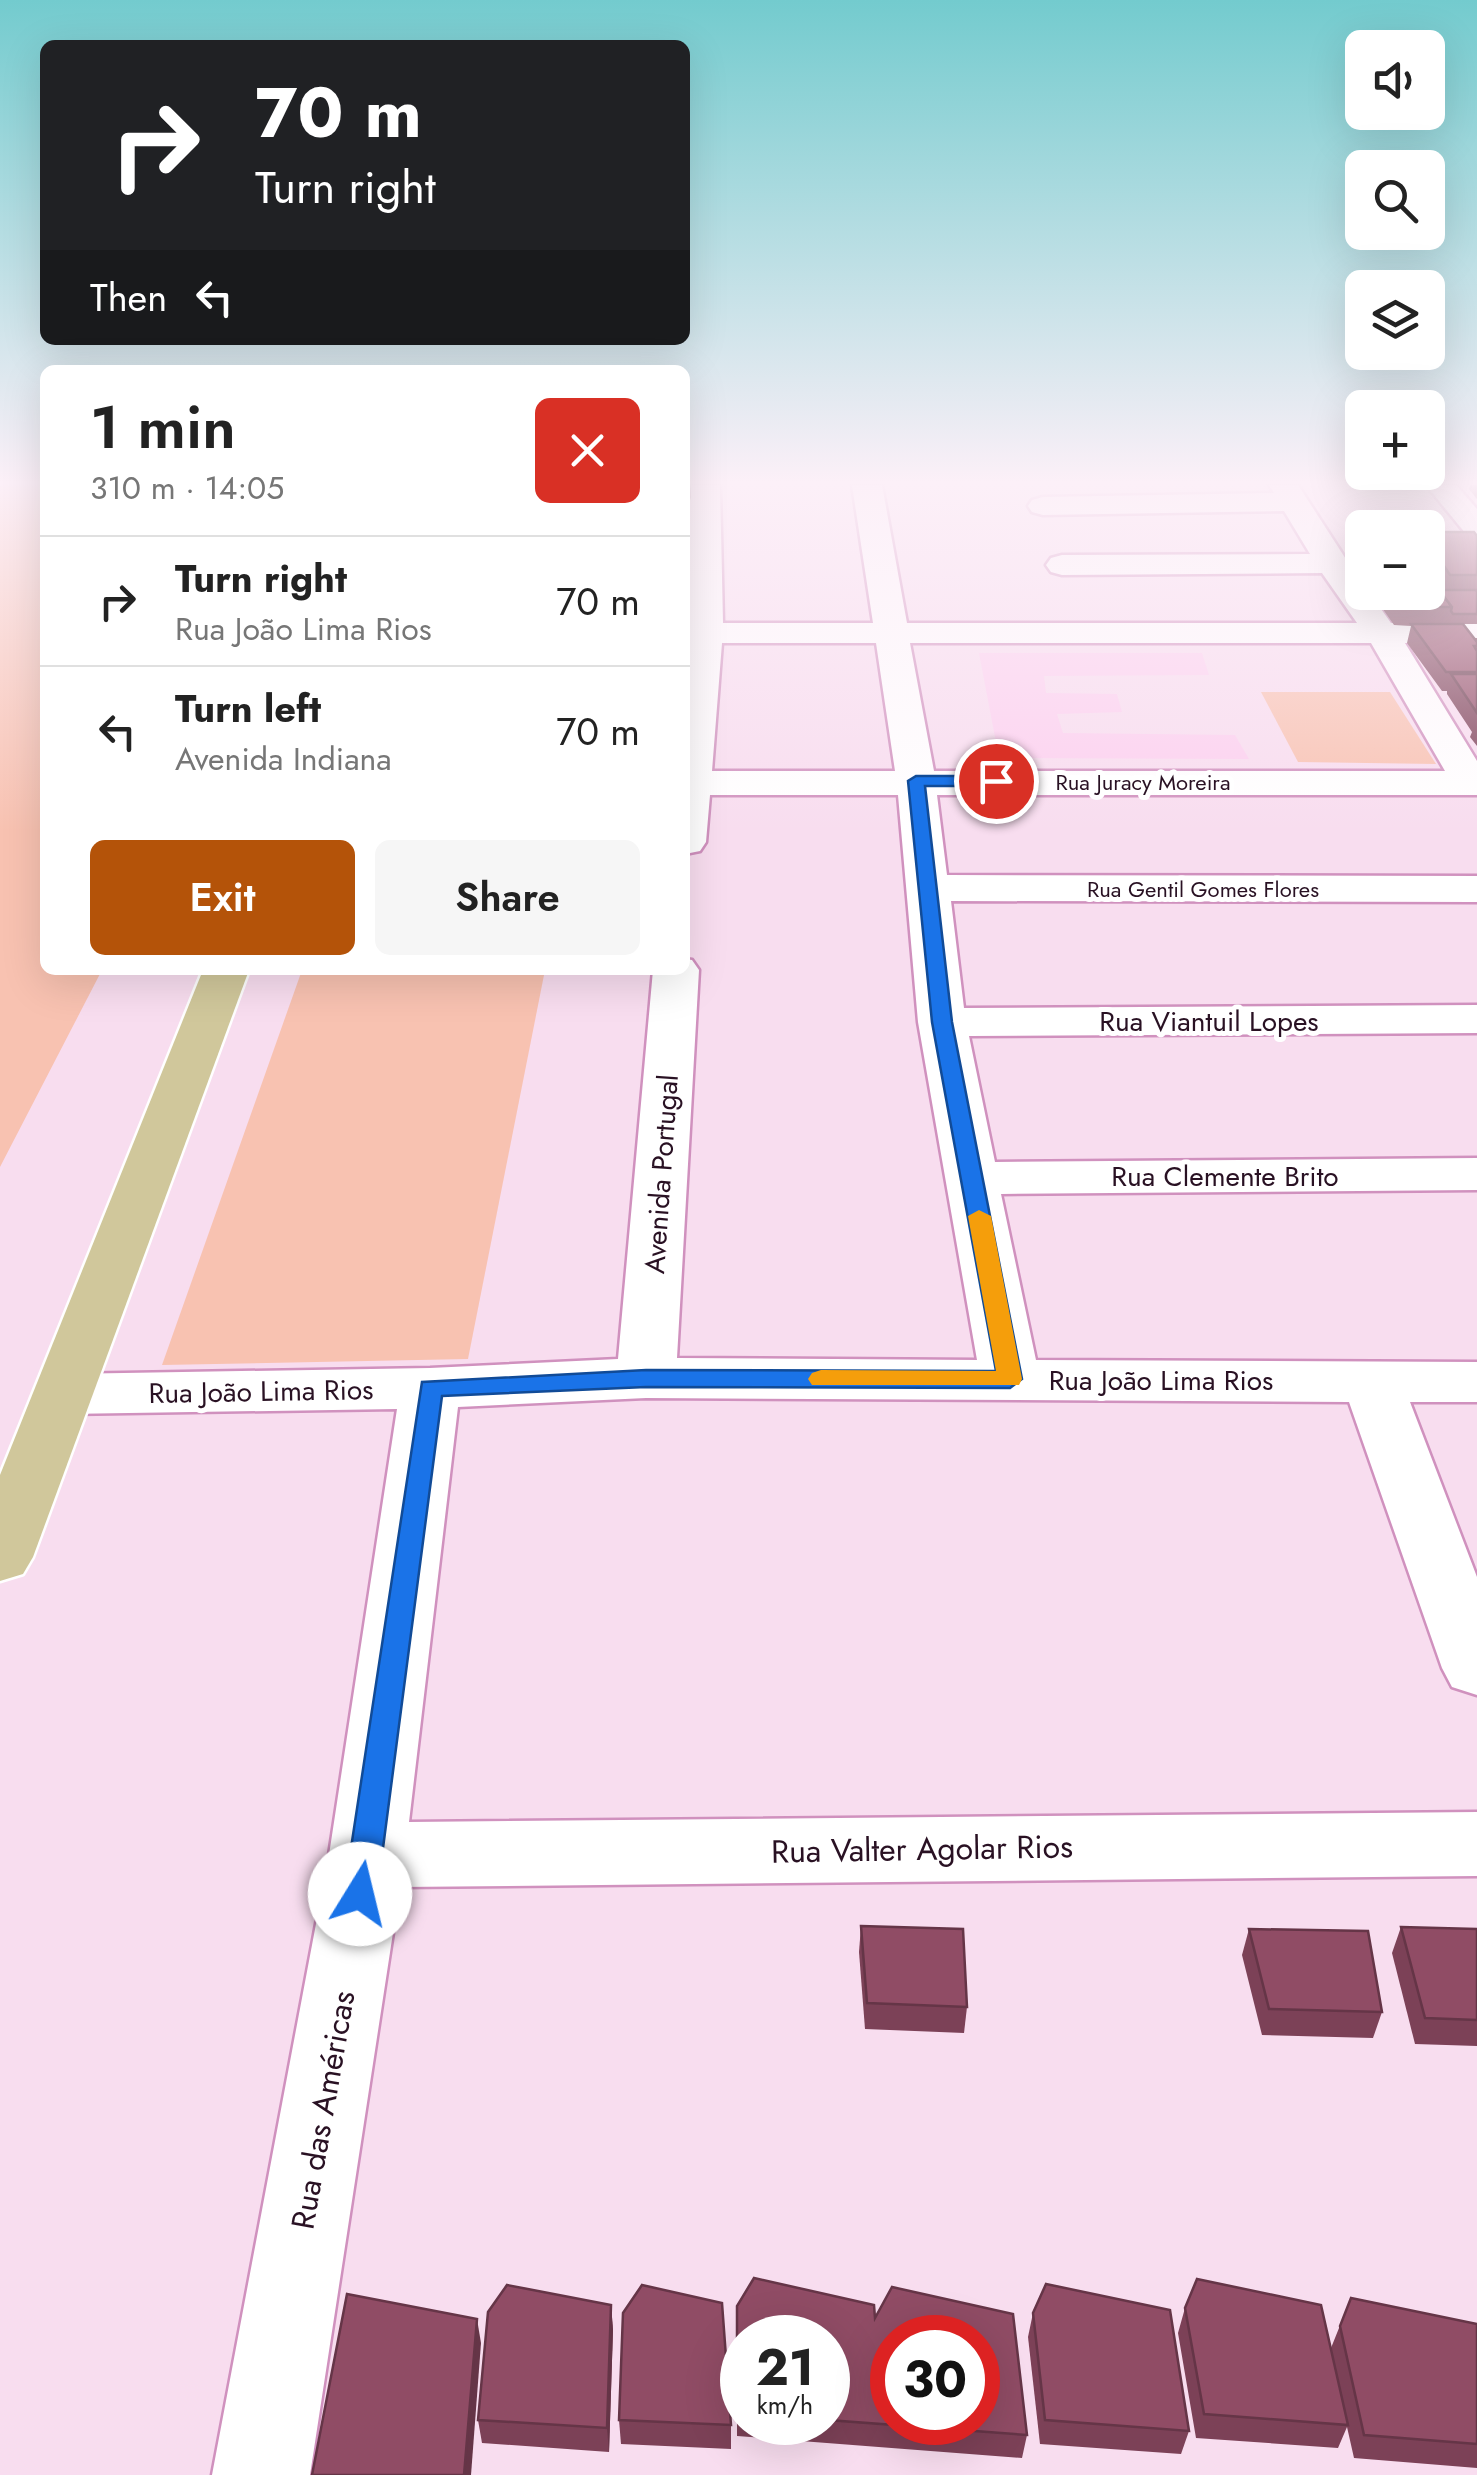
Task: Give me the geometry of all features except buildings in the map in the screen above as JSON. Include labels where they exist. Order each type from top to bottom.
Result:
[{"type":"main road","points":[[0,1557],[224,975]]},
{"type":"street","points":[[690,774],[706,633],[706,600]]},
{"type":"street","points":[[886,600],[916,781],[942,1022],[1010,1379]]},
{"type":"street","points":[[1075,600],[1087,633]]},
{"type":"street","points":[[1358,600],[1474,783]]},
{"type":"street","points":[[706,633],[1477,633]]},
{"type":"street","name":"Rua Juracy Moreira","points":[[690,783],[1474,783]]},
{"type":"street","name":"Rua Gentil Gomes Flores","points":[[928,888],[1477,890]]},
{"type":"street","name":"Avenida Portugal","points":[[646,1378],[676,975]]},
{"type":"street","name":"Rua Viantuil Lopes","points":[[942,1022],[1477,1019]]},
{"type":"street","name":"Rua Clemente Brito","points":[[972,1178],[1477,1174]]},
{"type":"street","name":"Rua João Lima Rios","points":[[65,1394],[430,1388],[646,1378],[1477,1382]]},
{"type":"street","points":[[1372,1382],[1477,1668]]},
{"type":"street","name":"Rua das Américas","points":[[261,2475],[367,1855],[430,1388]]},
{"type":"street","name":"Rua Valter Agolar Rios","points":[[367,1855],[1477,1844]]},
{"type":"shaded area","points":[[0,600],[40,600],[40,975],[99,975],[0,1167]]},
{"type":"shaded area","points":[[979,653],[1202,653],[1209,675],[1044,676],[1046,693],[1117,694],[1122,712],[1057,714],[1063,733],[1235,735],[1249,759],[999,758]]},
{"type":"shaded area","points":[[1261,692],[1390,692],[1436,764],[1298,762]]},
{"type":"shaded area","points":[[300,975],[544,975],[468,1359],[162,1365]]},
{"type":"slow traffic","points":[[821,1379],[1010,1379],[979,1216]]},
{"type":"route","points":[[360,1894],[430,1388],[646,1378],[1010,1379],[942,1022],[916,781],[996,781]]}]
